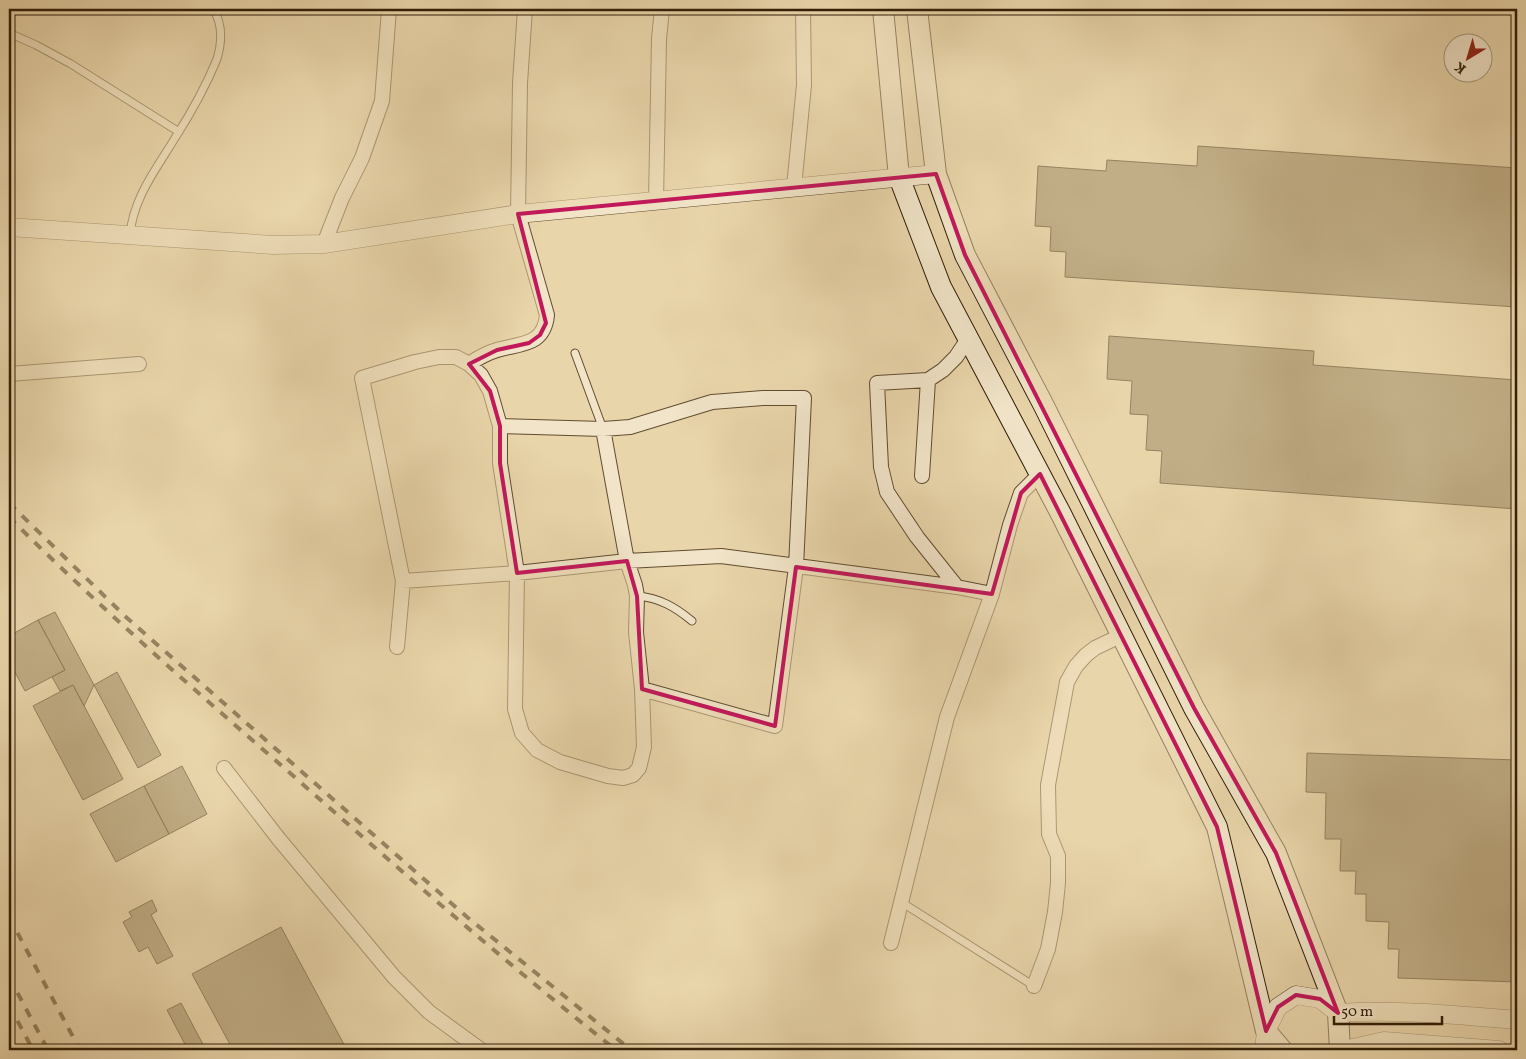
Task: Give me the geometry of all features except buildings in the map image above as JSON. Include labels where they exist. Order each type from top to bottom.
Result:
[{"type":"main road","points":[[883,9],[899,178],[941,287],[1040,474],[1217,827],[1265,1040],[1282,1050]]},
{"type":"main road","points":[[917,9],[936,174],[965,255],[1044,406],[1194,708],[1276,853],[1338,1013],[1342,1050]]},
{"type":"street","points":[[324,244],[342,198],[362,158],[382,101],[389,9]]},
{"type":"street","points":[[469,364],[498,350],[529,343],[540,335],[546,323],[547,315],[518,214],[520,83],[525,9]]},
{"type":"street","points":[[656,201],[659,40],[662,9]]},
{"type":"street","points":[[794,188],[804,84],[803,9]]},
{"type":"street","points":[[9,227],[272,245],[324,244],[518,214],[936,174]]},
{"type":"street","points":[[957,587],[917,537],[887,492],[881,467],[877,384],[928,380],[956,358],[968,339]]},
{"type":"street","points":[[397,647],[403,581],[362,378],[415,362],[439,357],[456,357],[469,364],[481,376],[490,391],[500,426],[500,463],[517,573],[515,709],[522,733],[537,750],[560,762],[608,776],[623,778],[633,775],[639,768],[644,746],[642,689],[636,632],[637,596],[626,561],[603,429]]},
{"type":"street","points":[[9,374],[139,364]]},
{"type":"street","points":[[922,476],[928,380]]},
{"type":"street","points":[[500,426],[603,429],[630,427],[712,402],[763,398],[804,398],[796,567],[775,726],[642,689]]},
{"type":"street","points":[[890,943],[948,718],[992,594],[1010,525],[1021,493],[1040,474]]},
{"type":"street","points":[[403,581],[517,573],[626,561],[720,556],[957,587],[992,594]]},
{"type":"street","points":[[1034,986],[1048,949],[1055,912],[1058,856],[1049,834],[1048,785],[1067,682],[1076,666],[1086,655],[1095,648],[1122,636]]},
{"type":"street","points":[[224,768],[278,838],[394,977],[430,1012],[481,1050]]},
{"type":"street","points":[[1265,1040],[1278,1007],[1296,995],[1320,999],[1338,1013],[1374,1011],[1415,1012],[1517,1020]]},
{"type":"street","points":[[1342,1050],[1384,1041],[1499,1050]]},
{"type":"lane","points":[[130,235],[131,220],[139,198],[179,132],[218,59],[221,39],[220,28],[218,18],[213,9]]},
{"type":"lane","points":[[9,33],[71,64],[179,132]]},
{"type":"lane","points":[[575,353],[603,429]]},
{"type":"lane","points":[[637,596],[651,597],[664,602],[692,621]]},
{"type":"lane","points":[[901,902],[1034,986]]},
{"type":"highlighted area","points":[[936,174],[965,255],[1194,708],[1276,853],[1338,1013],[1320,999],[1296,995],[1278,1007],[1266,1031],[1217,827],[1040,474],[1021,493],[992,594],[796,567],[775,726],[642,689],[637,596],[627,561],[517,573],[500,463],[500,426],[490,391],[469,364],[497,350],[529,343],[540,335],[546,323],[518,214]]},
{"type":"railway","points":[[9,503],[127,618],[467,917],[631,1050]]},
{"type":"railway","points":[[9,517],[109,613],[212,705],[447,910],[616,1050]]},
{"type":"railway","points":[[9,917],[80,1050]]},
{"type":"railway","points":[[9,977],[48,1050]]},
{"type":"railway","points":[[9,1005],[33,1050]]}]
